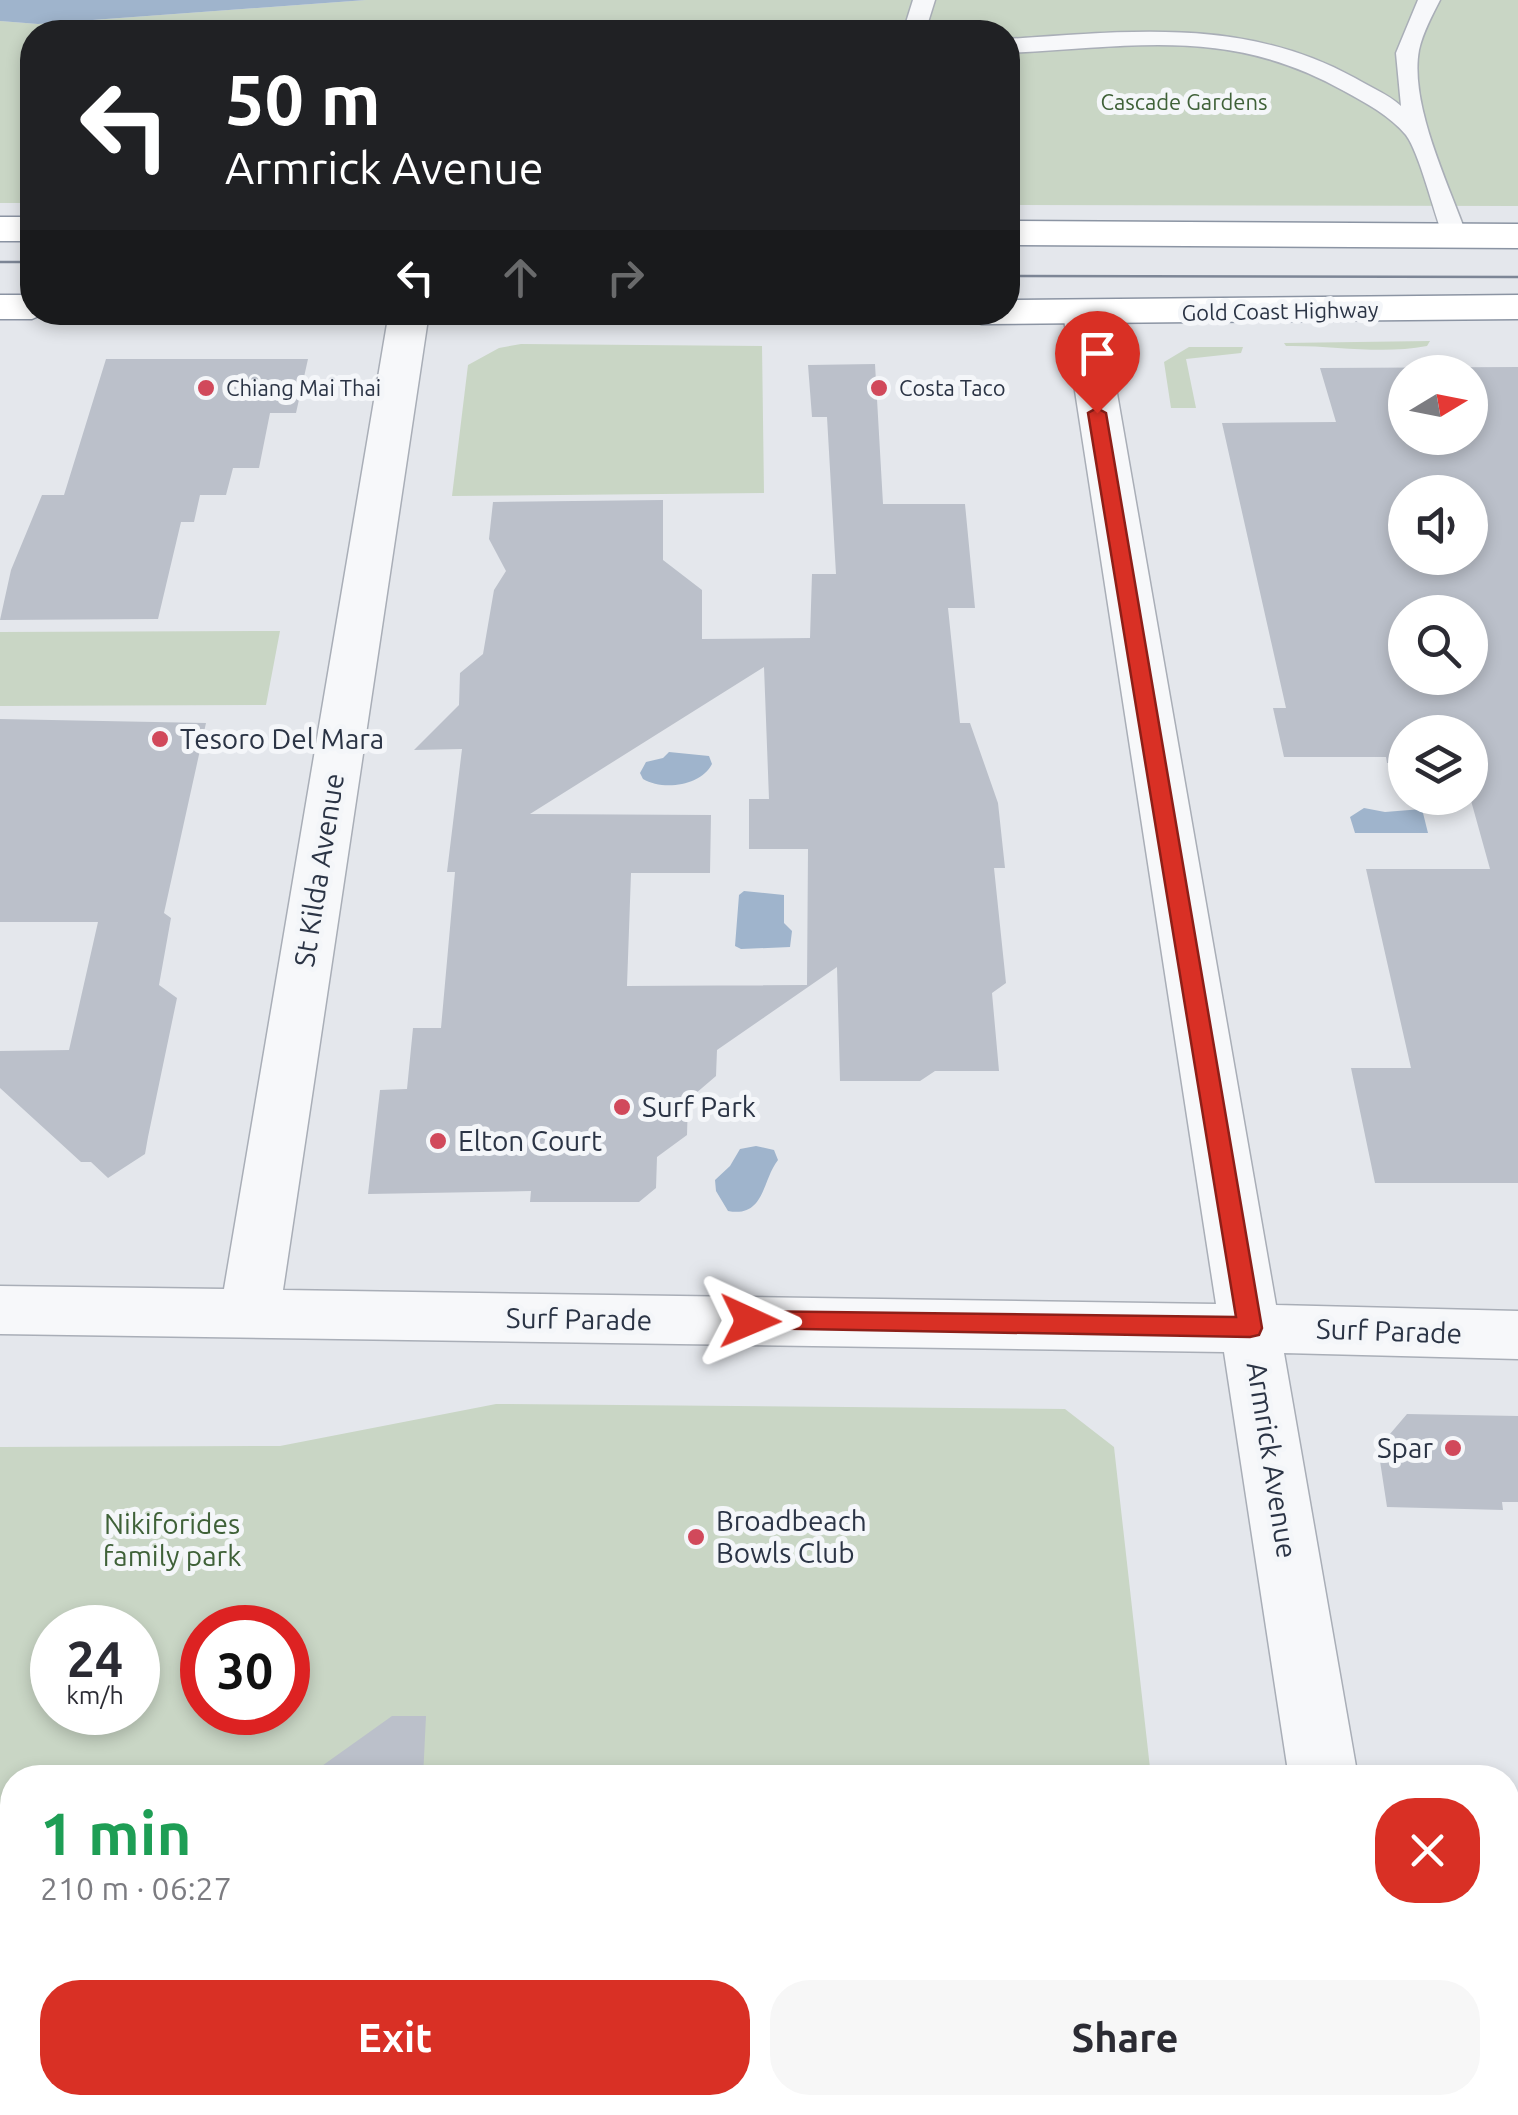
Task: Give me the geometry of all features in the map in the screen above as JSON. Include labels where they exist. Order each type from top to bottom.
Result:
[{"type":"highway","points":[[1020,233],[1518,236]]},
{"type":"highway","name":"Gold Coast Highway","points":[[1020,312],[1518,307]]},
{"type":"street","name":"Armrick Avenue","points":[[1082,313],[1322,1765]]},
{"type":"street","name":"St Kilda Avenue","points":[[250,1310],[407,325]]},
{"type":"street","name":"Surf Parade","points":[[0,1310],[250,1310],[436,1318],[1518,1335]]},
{"type":"lane","points":[[1316,66],[1383,64],[1411,32],[1428,0]]},
{"type":"lane","points":[[1020,45],[1113,39],[1206,39],[1258,46],[1316,66],[1386,105],[1419,136]]},
{"type":"lane","points":[[1383,64],[1419,136],[1455,236]]},
{"type":"green space","name":"Cascade Gardens","points":[[366,0],[1518,0],[1518,206],[1020,205],[1020,20],[93,20]]},
{"type":"green space","name":"Cascade Gardens","points":[[0,21],[20,23],[20,203],[0,203]]},
{"type":"green space","points":[[1430,341],[1427,346],[1392,350],[1284,343]]},
{"type":"green space","points":[[521,344],[762,346],[764,493],[452,496],[468,365],[499,348]]},
{"type":"green space","points":[[1189,347],[1243,347],[1241,353],[1186,359],[1196,408],[1171,408],[1164,362]]},
{"type":"green space","points":[[280,631],[266,705],[0,706],[0,632]]},
{"type":"green space","name":"Broadbeach Bowls Club","points":[[496,1404],[1065,1409],[1114,1447],[1150,1765],[0,1765],[0,1447],[280,1446]]},
{"type":"water","points":[[0,0],[366,0],[93,20],[0,21]]},
{"type":"water","points":[[669,752],[709,756],[712,764],[691,782],[661,785],[643,779],[640,773],[646,762],[663,758]]},
{"type":"water","points":[[1364,808],[1388,812],[1388,815],[1424,815],[1428,833],[1355,833],[1350,817]]},
{"type":"water","points":[[744,891],[784,895],[784,923],[792,931],[790,947],[735,946],[739,895]]},
{"type":"water","points":[[756,1146],[774,1150],[778,1160],[756,1203],[740,1212],[728,1211],[716,1191],[715,1180],[740,1149]]},
{"type":"building","points":[[106,359],[308,359],[296,413],[270,413],[259,468],[233,468],[226,495],[200,495],[194,522],[181,522],[158,619],[0,620],[11,570],[42,495],[64,495]]},
{"type":"building","points":[[875,364],[883,504],[965,504],[975,608],[948,608],[960,723],[970,723],[998,803],[1005,868],[994,868],[1006,983],[992,993],[999,1071],[935,1071],[920,1081],[840,1081],[837,967],[717,1050],[716,1076],[688,1100],[687,1135],[657,1157],[656,1188],[639,1202],[530,1202],[531,1191],[368,1194],[380,1090],[407,1089],[413,1028],[441,1028],[455,872],[447,872],[462,749],[414,750],[459,705],[460,673],[483,654],[494,590],[506,571],[489,539],[493,502],[663,500],[663,560],[702,590],[702,639],[810,638],[812,574],[836,574],[827,417],[812,417],[808,365]],"holes":[[[764,667],[769,799],[749,799],[749,849],[808,849],[807,985],[627,986],[631,873],[710,873],[711,815],[530,814]]]},
{"type":"building","points":[[1488,367],[1518,367],[1518,1183],[1375,1183],[1351,1068],[1411,1068],[1366,869],[1490,869],[1475,815],[1488,815],[1488,715],[1388,715],[1388,763],[1386,757],[1284,757],[1273,708],[1286,708],[1222,423],[1336,422],[1320,368],[1388,368],[1388,455],[1488,455]]},
{"type":"building","points":[[0,719],[206,723],[164,913],[171,918],[159,985],[177,998],[145,1154],[108,1178],[91,1162],[81,1162],[0,1088],[0,1051],[69,1050],[98,922],[0,922]]},
{"type":"building","points":[[1407,1414],[1518,1416],[1518,1502],[1502,1502],[1503,1510],[1387,1507],[1378,1448]]},
{"type":"building","points":[[392,1716],[426,1716],[424,1765],[323,1765]]},
{"type":"tram line","points":[[0,262],[20,262]]},
{"type":"tram line","points":[[1020,276],[1518,277]]},
{"type":"place","name":"Chiang Mai Thai","points":[[206,388]]},
{"type":"place","name":"Costa Taco","points":[[879,388]]},
{"type":"place","name":"Tesoro Del Mara","points":[[160,739]]},
{"type":"place","name":"Surf Park","points":[[622,1107]]},
{"type":"place","name":"Elton Court","points":[[438,1141]]},
{"type":"place","name":"Spar","points":[[1453,1448]]},
{"type":"place","name":"Broadbeach Bowls Club","points":[[696,1537]]},
{"type":"route","points":[[750,1321],[1250,1328],[1097,413]]},
{"type":"park label","name":"Nikiforides family park","points":[[172,1540]]}]
